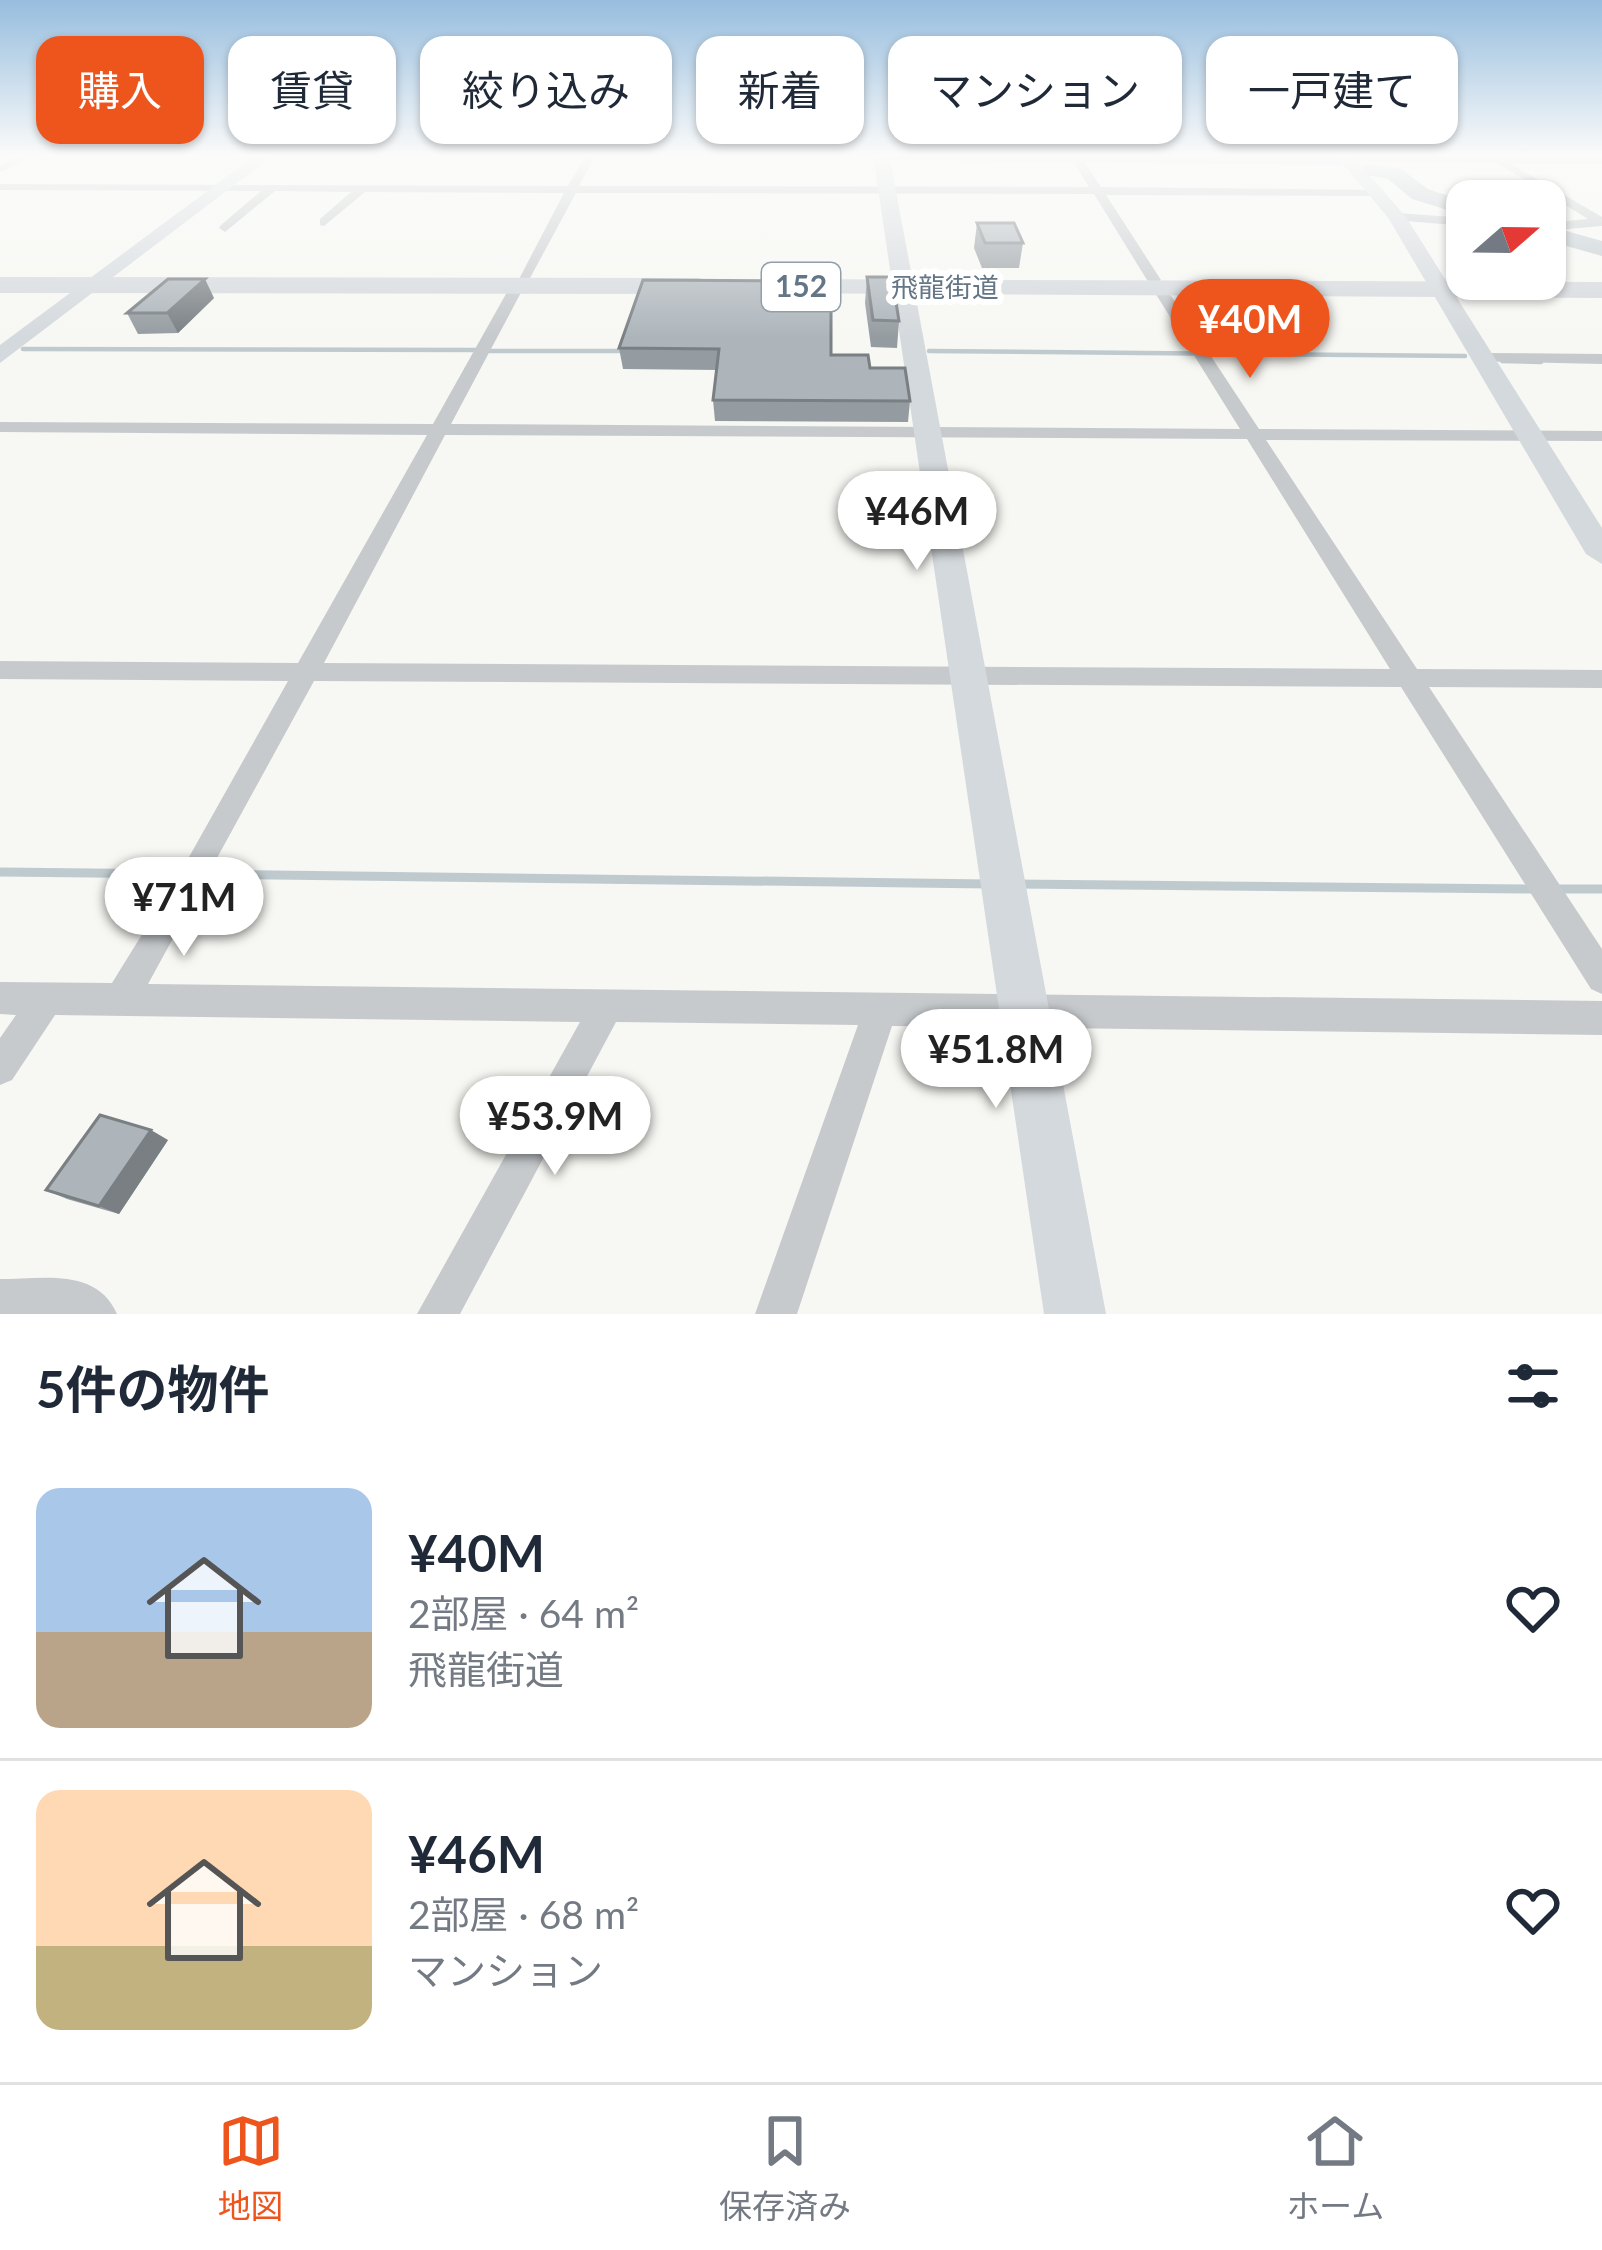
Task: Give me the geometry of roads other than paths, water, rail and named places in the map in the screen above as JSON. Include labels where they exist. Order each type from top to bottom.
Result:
[{"type":"highway","name":"飛龍街道","points":[[0,275],[102,280],[1602,290]]},
{"type":"highway","name":"飛龍街道","points":[[0,285],[102,280]]},
{"type":"highway","name":"飛龍街道","points":[[1437,286],[1602,281]]},
{"type":"street","points":[[0,356],[187,215]]},
{"type":"street","points":[[225,227],[239,215]]},
{"type":"street","points":[[324,223],[333,215]]},
{"type":"street","points":[[120,1001],[195,875],[557,215]]},
{"type":"street","points":[[891,215],[1075,1314]]},
{"type":"street","points":[[1114,215],[1602,978]]},
{"type":"street","points":[[1397,217],[1446,220]]},
{"type":"street","points":[[1397,217],[1602,554]]},
{"type":"street","points":[[1566,224],[1601,221]]},
{"type":"street","points":[[1481,358],[1602,358]]},
{"type":"street","points":[[0,427],[1602,436]]},
{"type":"street","points":[[0,670],[1602,679]]},
{"type":"street","points":[[0,998],[1602,1018]]},
{"type":"street","points":[[0,1068],[45,1000]]},
{"type":"street","points":[[439,1314],[607,1006]]},
{"type":"street","points":[[776,1314],[880,1011]]},
{"type":"street","points":[[0,1299],[77,1299],[96,1314]]},
{"type":"waterway","points":[[1566,238],[1602,249]]},
{"type":"waterway","points":[[23,349],[476,350]]},
{"type":"waterway","points":[[489,351],[625,351]]},
{"type":"waterway","points":[[929,351],[1465,356]]},
{"type":"waterway","points":[[1502,361],[1541,362]]},
{"type":"waterway","points":[[0,872],[185,874]]},
{"type":"waterway","points":[[200,874],[989,884]]},
{"type":"waterway","points":[[1016,884],[1535,889]]},
{"type":"waterway","points":[[1556,889],[1602,889]]}]
